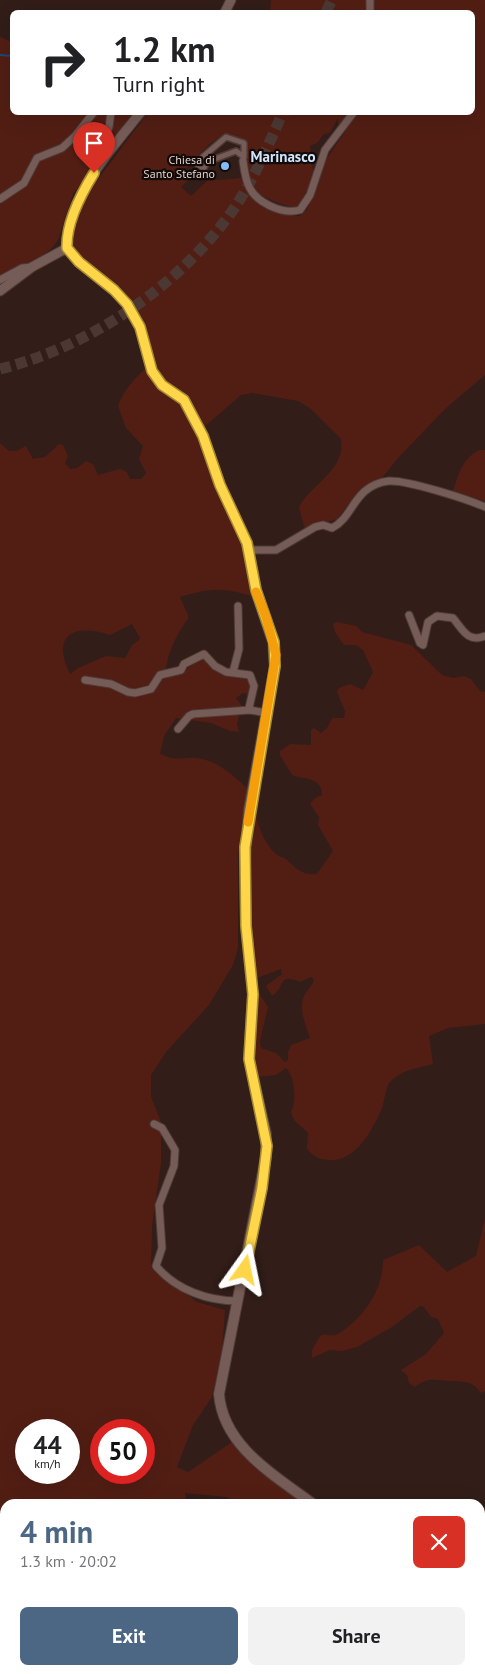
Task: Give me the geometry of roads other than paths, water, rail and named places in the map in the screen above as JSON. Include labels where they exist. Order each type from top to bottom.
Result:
[{"type":"main road","points":[[67,248],[79,262],[121,297],[136,319],[152,371],[162,385],[184,400],[203,436],[220,485],[242,531],[256,590],[266,617],[276,655],[248,822],[245,859],[246,926],[253,994],[249,1059],[267,1146],[262,1188],[219,1394],[224,1420],[237,1440],[255,1459],[306,1499]]},
{"type":"street","points":[[0,199],[24,184],[37,158],[45,153],[62,148],[79,132],[92,115]]},
{"type":"street","points":[[0,291],[32,267],[67,248],[68,236],[78,204],[94,173],[109,127],[111,115]]},
{"type":"street","points":[[94,173],[140,115]]},
{"type":"street","points":[[243,159],[236,151],[207,162],[204,168],[197,162],[226,137],[244,143],[243,159],[248,185],[259,198],[276,208],[298,212],[307,202],[325,150],[352,115]]},
{"type":"street","points":[[0,280],[22,268],[32,267]]},
{"type":"street","points":[[248,550],[276,550],[315,527],[323,525],[332,528],[347,515],[370,487],[390,481],[469,500],[485,507]]},
{"type":"street","points":[[233,672],[239,649],[238,606]]},
{"type":"street","points":[[409,615],[422,644],[424,644],[428,622],[437,616],[453,618],[468,637],[478,639],[485,636]]},
{"type":"street","points":[[85,680],[111,684],[131,693],[148,690],[152,688],[158,677],[181,670],[184,664],[203,654],[218,668],[230,674],[233,672],[247,673],[252,677],[254,690],[249,700],[250,710]]},
{"type":"street","points":[[178,729],[193,714],[250,710],[267,713]]},
{"type":"street","points":[[154,1124],[162,1128],[175,1150],[172,1173],[159,1205],[162,1248],[156,1266],[166,1276],[194,1294],[209,1299],[238,1301]]},
{"type":"waterway","points":[[0,55],[10,56]]},
{"type":"tunnel","points":[[327,10],[332,0]]},
{"type":"tunnel","points":[[0,369],[33,359],[65,346],[96,330],[126,312],[182,268],[206,244],[228,217],[244,193],[282,115]]},
{"type":"place","name":"Chiesa di Santo Stefano","points":[[225,166]]},
{"type":"district","name":"Marinasco","points":[[283,156]]}]
